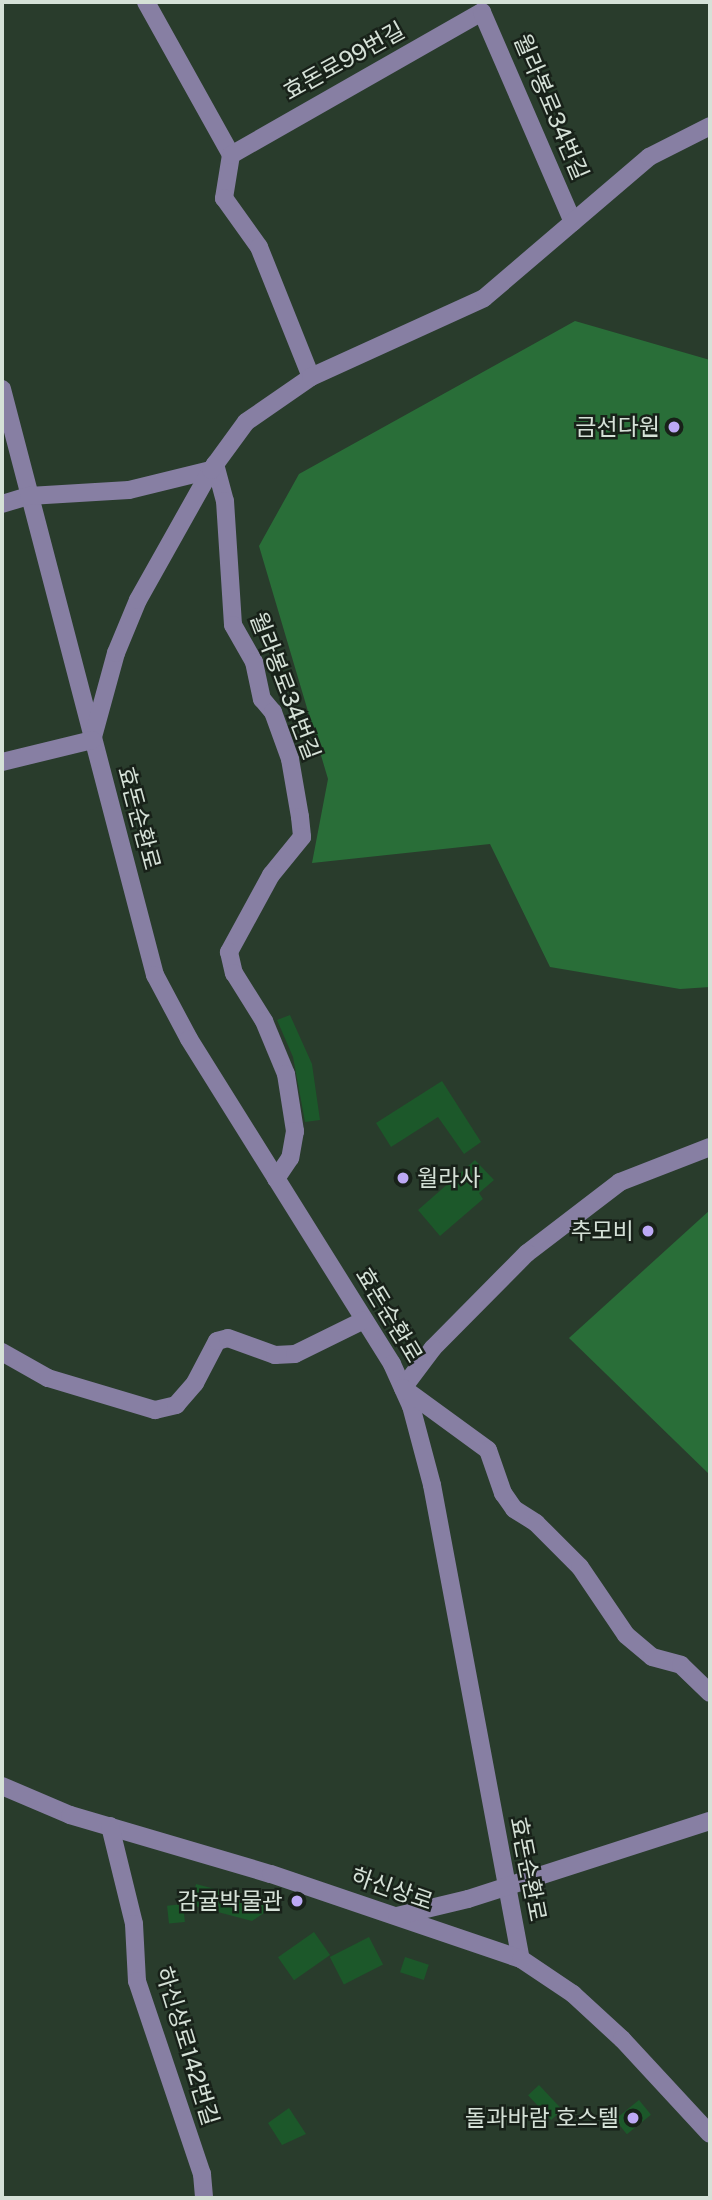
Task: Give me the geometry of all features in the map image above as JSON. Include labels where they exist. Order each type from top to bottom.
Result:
[{"type":"street","points":[[146,2],[231,155],[224,198],[259,247],[311,377]]},
{"type":"street","name":"효돈로99번길","points":[[231,155],[482,12]]},
{"type":"street","name":"월라봉로34번길","points":[[482,12],[573,222]]},
{"type":"street","name":"월라봉로34번길","points":[[92,740],[116,653],[138,600],[213,467],[246,422],[311,377],[484,298],[649,157],[710,127]]},
{"type":"street","name":"효돈순환로","points":[[2,389],[155,975],[189,1039],[364,1320],[403,1388],[432,1485],[521,1959]]},
{"type":"street","points":[[2,504],[29,496],[129,490],[213,467]]},
{"type":"street","name":"월라봉로34번길","points":[[213,467],[225,501],[233,625],[254,662],[262,699],[273,712],[290,759],[302,837],[271,875],[229,952],[234,973],[264,1021],[286,1074],[295,1131],[290,1158],[276,1179]]},
{"type":"street","points":[[2,762],[92,740]]},
{"type":"street","points":[[710,1147],[620,1182],[527,1253],[433,1348],[403,1388],[488,1450],[503,1493],[514,1509],[536,1523],[580,1567],[626,1635],[652,1657],[681,1665],[710,1693]]},
{"type":"street","points":[[2,1352],[48,1378],[155,1410],[176,1405],[195,1383],[217,1341],[228,1338],[275,1355],[295,1354],[364,1320]]},
{"type":"street","name":"하신상로","points":[[2,1786],[70,1815],[397,1916],[521,1959],[573,1994],[612,2030],[710,2134]]},
{"type":"street","points":[[397,1916],[506,1886],[710,1821]]},
{"type":"street","name":"하신상로142번길","points":[[110,1826],[134,1924],[137,1982],[198,2162],[204,2198]]},
{"type":"green space","points":[[575,321],[710,360],[710,987],[680,989],[550,967],[490,844],[312,863],[328,779],[259,546],[299,474]]},
{"type":"green space","points":[[710,1210],[710,1475],[569,1338]]},
{"type":"building","points":[[290,1015],[312,1064],[320,1120],[305,1122],[293,1057],[277,1020]]},
{"type":"building","points":[[442,1081],[481,1142],[464,1154],[438,1117],[391,1147],[376,1123]]},
{"type":"building","name":"월라사","points":[[475,1160],[494,1180],[479,1193],[483,1199],[440,1236],[418,1210]]},
{"type":"building","points":[[196,1884],[267,1903],[264,1913],[252,1921],[191,1905]]},
{"type":"building","points":[[183,1904],[185,1922],[169,1924],[167,1906]]},
{"type":"building","points":[[314,1932],[330,1955],[294,1980],[278,1957]]},
{"type":"building","points":[[369,1937],[383,1965],[344,1985],[330,1957]]},
{"type":"building","points":[[405,1957],[429,1965],[424,1980],[400,1972]]},
{"type":"building","points":[[539,2085],[562,2110],[551,2120],[528,2095]]},
{"type":"building","name":"돌과바람 호스텔","points":[[639,2100],[651,2115],[627,2134],[615,2120]]},
{"type":"building","points":[[289,2108],[306,2134],[282,2145],[268,2123]]},
{"type":"place","name":"금선다원","points":[[674,427]]},
{"type":"place","name":"월라사","points":[[403,1178]]},
{"type":"place","name":"추모비","points":[[648,1231]]},
{"type":"place","name":"감귤박물관","points":[[297,1901]]},
{"type":"place","name":"돌과바람 호스텔","points":[[633,2118]]}]
